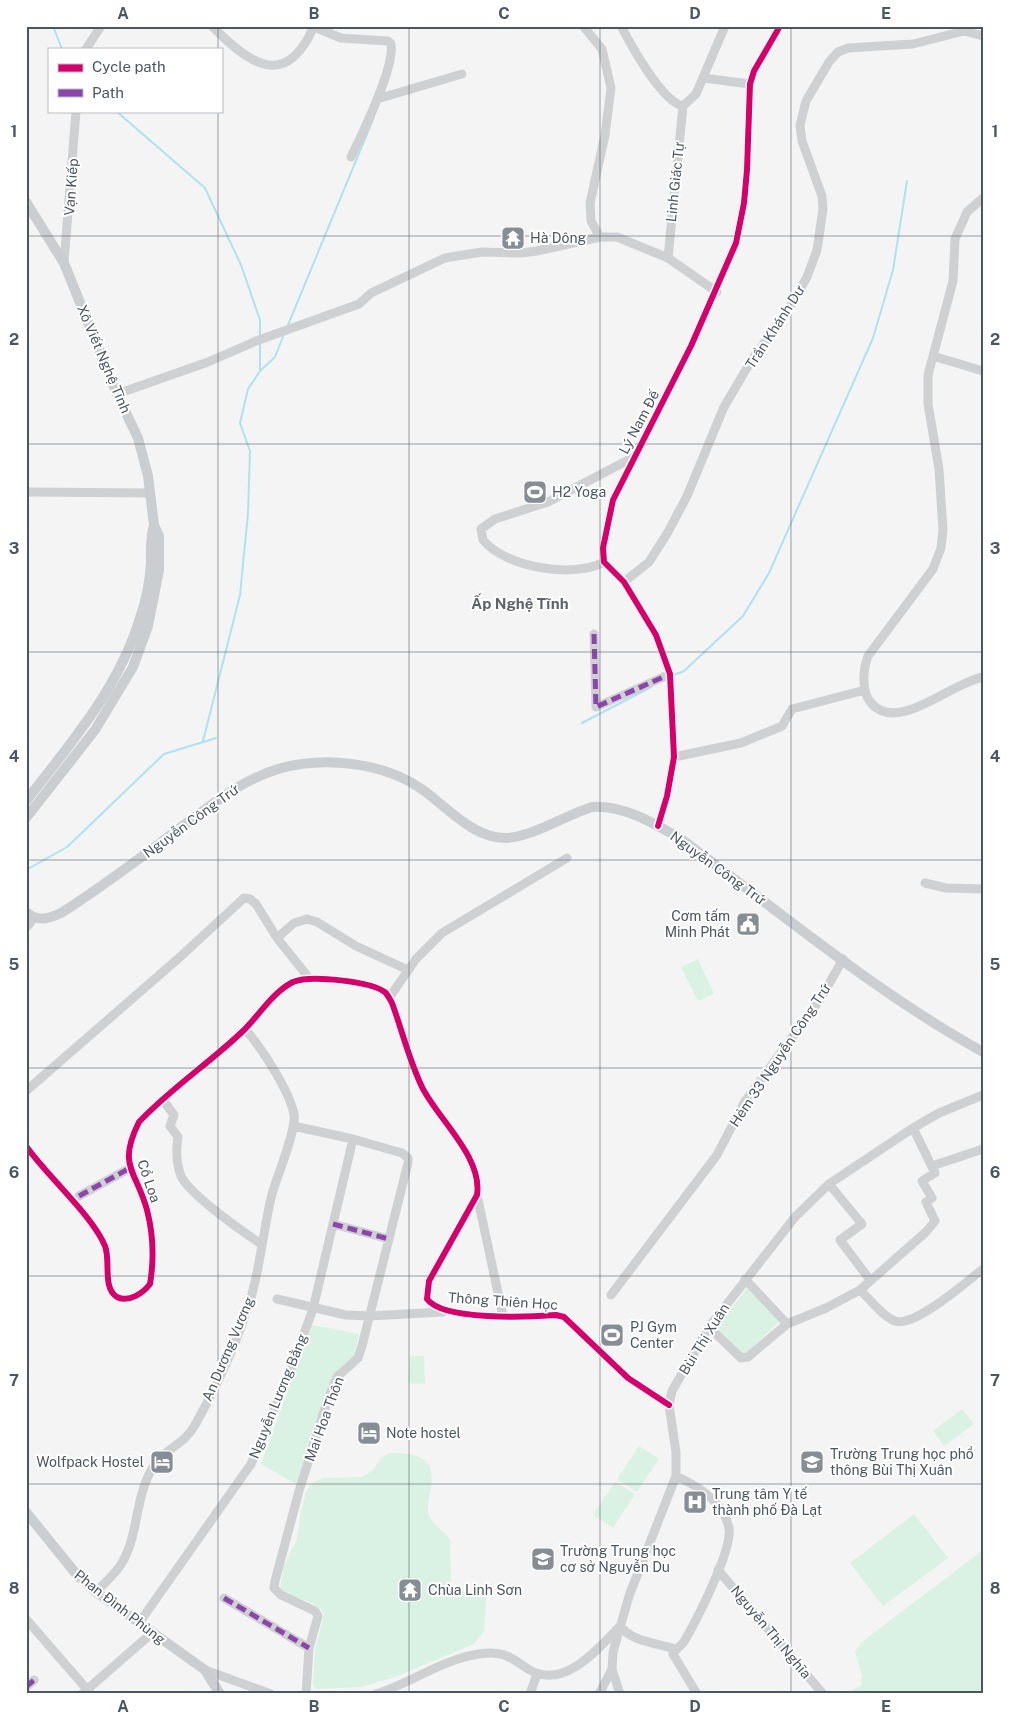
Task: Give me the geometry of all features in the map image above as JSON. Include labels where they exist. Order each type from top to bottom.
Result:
[{"type":"main road","name":"Xô Viết Nghệ Tĩnh","points":[[26,202],[64,263],[117,394],[138,438],[144,458],[154,525],[158,536],[159,570],[155,600],[133,667],[95,730],[26,818]]},
{"type":"main road","name":"Xô Viết Nghệ Tĩnh","points":[[26,801],[87,723],[125,660],[147,593],[151,563],[150,537],[154,525]]},
{"type":"main road","name":"Nguyễn Công Trứ","points":[[29,914],[49,918],[61,913],[242,784],[277,770],[297,765],[346,764],[381,770],[407,780],[482,833],[495,836],[519,836],[579,811],[604,806],[620,810],[658,826],[688,844],[843,960],[938,1025],[983,1052]]},
{"type":"main road","points":[[26,904],[29,914]]},
{"type":"main road","name":"Phan Đình Phùng","points":[[26,1512],[66,1564],[96,1592],[138,1624],[205,1670],[220,1694]]},
{"type":"street","points":[[87,48],[101,26]]},
{"type":"street","points":[[212,26],[229,44],[251,60],[275,65],[288,62],[300,53],[314,27],[341,38],[388,41],[391,44],[390,60],[377,99],[351,157]]},
{"type":"street","points":[[583,26],[602,49],[611,88],[606,135],[590,203],[591,221],[600,238]]},
{"type":"street","points":[[621,26],[656,82],[674,102],[683,106],[692,99],[725,26]]},
{"type":"street","points":[[627,38],[629,26]]},
{"type":"street","name":"Lý Nam Đế","points":[[604,562],[603,548],[613,500],[717,292],[736,243],[744,203],[750,84],[757,65],[780,26]]},
{"type":"street","name":"Trần Khánh Dư","points":[[624,582],[649,562],[668,532],[687,496],[724,407],[751,361],[788,312],[807,278],[817,250],[823,209],[822,196],[802,141],[800,125],[806,101],[829,62],[838,52],[848,48],[913,44],[964,31],[983,36]]},
{"type":"street","points":[[377,99],[462,74]]},
{"type":"street","points":[[703,78],[750,84]]},
{"type":"street","name":"Linh Giác Tự","points":[[668,258],[683,106]]},
{"type":"street","name":"Vạn Kiếp","points":[[64,263],[76,112]]},
{"type":"street","points":[[983,198],[967,212],[955,239],[953,281],[928,375],[927,388],[940,470],[943,530],[941,548],[933,569],[868,656],[865,666],[865,690],[866,697],[877,709],[894,714],[916,709],[958,685],[983,677]]},
{"type":"street","points":[[117,394],[208,362],[256,341],[359,304],[371,293],[445,258],[482,252],[521,253],[600,238],[617,237],[668,258],[717,292]]},
{"type":"street","points":[[933,356],[983,371]]},
{"type":"street","points":[[634,457],[548,502],[495,519],[481,529],[483,540],[502,557],[529,564],[568,570],[598,566],[604,562],[624,582],[656,635],[670,674],[674,757],[667,796],[658,826]]},
{"type":"street","points":[[26,492],[150,493]]},
{"type":"street","points":[[594,634],[596,707],[670,674]]},
{"type":"street","points":[[674,757],[741,743],[782,726],[792,709],[865,690]]},
{"type":"street","points":[[389,998],[427,946],[445,931],[567,858]]},
{"type":"street","points":[[925,883],[946,888],[983,889]]},
{"type":"street","points":[[26,1092],[180,957],[238,901],[244,898],[250,899],[256,904],[277,938],[309,978],[365,985],[385,992],[389,998],[423,1088],[470,1159],[477,1179],[478,1195],[503,1316]]},
{"type":"street","points":[[26,928],[29,914]]},
{"type":"street","points":[[277,938],[294,923],[307,919],[317,922],[356,946],[408,970]]},
{"type":"street","name":"Hẻm 33 Nguyễn Công Trứ","points":[[611,1295],[717,1155],[744,1103],[821,998],[843,960]]},
{"type":"street","name":"Cổ Loa","points":[[26,1146],[38,1164],[83,1213],[99,1236],[108,1259],[108,1283],[112,1292],[118,1297],[127,1299],[145,1290],[150,1284],[152,1248],[147,1210],[130,1168],[128,1147],[130,1139],[139,1122],[245,1029],[280,991],[294,982],[309,978]]},
{"type":"street","name":"An Dương Vương","points":[[96,1592],[124,1560],[139,1503],[153,1466],[189,1434],[224,1366],[253,1291],[272,1193],[293,1126],[294,1115],[288,1099],[258,1044],[245,1029]]},
{"type":"street","name":"Bùi Thị Xuân","points":[[668,1405],[672,1391],[709,1327],[794,1216],[829,1184],[913,1128],[939,1113],[983,1095]]},
{"type":"street","points":[[163,1100],[174,1115],[170,1126],[178,1137],[176,1154],[181,1175],[188,1186],[261,1244]]},
{"type":"street","name":"Mai Hoa Thôn","points":[[293,1126],[353,1139],[402,1153],[408,1158],[358,1358],[337,1377],[326,1405],[298,1491],[274,1581],[274,1588],[280,1595],[315,1611],[318,1616],[309,1648],[306,1694]]},
{"type":"street","points":[[709,1327],[741,1358],[748,1357],[786,1324],[826,1308],[860,1290],[926,1232],[935,1221],[926,1202],[932,1198],[922,1181],[935,1173],[913,1128]]},
{"type":"street","name":"Nguyễn Lương Bằng","points":[[138,1624],[251,1464],[281,1394],[312,1309],[353,1139]]},
{"type":"street","points":[[932,1166],[983,1149]]},
{"type":"street","name":"Cổ Loa","points":[[79,1196],[130,1168]]},
{"type":"street","points":[[829,1184],[862,1224],[840,1240],[870,1280]]},
{"type":"street","name":"Thông Thiên Học","points":[[478,1195],[428,1285],[427,1299],[434,1306],[446,1312],[503,1316],[556,1315],[564,1317],[628,1378],[668,1405]]},
{"type":"street","points":[[333,1224],[389,1239]]},
{"type":"street","points":[[860,1290],[892,1320],[908,1322],[983,1269]]},
{"type":"street","points":[[745,1278],[786,1324]]},
{"type":"street","points":[[277,1299],[312,1309],[369,1316],[446,1312]]},
{"type":"street","points":[[620,1694],[612,1669],[613,1652],[629,1596],[676,1476],[676,1452],[668,1405]]},
{"type":"street","name":"Nguyễn Thị Nghĩa","points":[[675,1649],[685,1640],[718,1570],[729,1529],[723,1514],[709,1496],[695,1485],[676,1476]]},
{"type":"street","name":"Nguyễn Thị Nghĩa","points":[[718,1570],[823,1694]]},
{"type":"street","points":[[224,1598],[309,1648]]},
{"type":"street","points":[[26,1619],[87,1692],[152,1633]]},
{"type":"street","points":[[620,1626],[625,1633],[634,1637],[675,1649],[674,1659],[697,1694]]},
{"type":"street","points":[[376,1694],[458,1660],[482,1653],[513,1657],[537,1674],[547,1677],[576,1666],[594,1653],[620,1626]]},
{"type":"street","points":[[599,1694],[612,1669]]},
{"type":"street","points":[[205,1670],[271,1694]]},
{"type":"street","points":[[530,1694],[537,1674]]},
{"type":"street","points":[[26,1686],[34,1680]]},
{"type":"green space","points":[[698,959],[714,994],[698,1001],[681,967]]},
{"type":"green space","points":[[747,1288],[779,1322],[744,1355],[717,1327]]},
{"type":"green space","points":[[312,1325],[359,1334],[354,1356],[333,1375],[296,1484],[261,1464]]},
{"type":"green space","points":[[409,1356],[424,1356],[425,1384],[408,1383]]},
{"type":"green space","points":[[962,1409],[974,1424],[944,1446],[933,1431]]},
{"type":"green space","points":[[639,1446],[659,1459],[637,1492],[617,1479]]},
{"type":"green space","points":[[389,1453],[415,1455],[426,1462],[430,1468],[432,1476],[428,1510],[431,1519],[450,1540],[451,1584],[459,1591],[484,1594],[486,1597],[484,1631],[474,1644],[395,1677],[361,1687],[316,1689],[313,1686],[315,1650],[324,1614],[315,1605],[290,1595],[280,1587],[284,1566],[297,1539],[306,1492],[312,1483],[323,1478],[362,1477],[373,1470],[381,1458]]},
{"type":"green space","points":[[615,1482],[635,1494],[613,1528],[593,1515]]},
{"type":"green space","points":[[914,1514],[948,1558],[883,1606],[850,1563]]},
{"type":"green space","points":[[983,1550],[983,1694],[845,1694],[861,1685],[862,1676],[855,1651],[863,1641]]},
{"type":"waterway","points":[[53,26],[62,48]]},
{"type":"waterway","points":[[117,112],[205,188],[241,265],[260,320],[260,337]]},
{"type":"waterway","points":[[288,325],[374,117]]},
{"type":"waterway","points":[[674,675],[684,671],[743,616],[769,573],[873,338],[893,270],[907,181]]},
{"type":"waterway","points":[[203,741],[240,595],[248,513],[250,451],[240,423],[248,389],[260,371],[275,357],[284,334]]},
{"type":"waterway","points":[[260,342],[260,370]]},
{"type":"waterway","points":[[582,723],[651,687]]},
{"type":"waterway","points":[[26,870],[67,847],[164,754],[216,738]]},
{"type":"marked path","points":[[594,634],[596,707],[670,674]]},
{"type":"marked path","points":[[79,1196],[130,1168]]},
{"type":"marked path","points":[[333,1224],[389,1239]]},
{"type":"marked path","points":[[224,1598],[309,1648]]},
{"type":"marked path","points":[[26,1687],[34,1680]]},
{"type":"cycle path","points":[[658,826],[667,796],[674,757],[670,674],[656,635],[624,582],[604,562],[603,548],[613,500],[691,346],[736,243],[744,203],[747,170],[750,84],[754,71],[780,26]]},
{"type":"cycle path","points":[[26,1146],[99,1234],[107,1252],[108,1281],[112,1293],[122,1299],[131,1298],[144,1291],[150,1284],[152,1256],[152,1237],[147,1210],[129,1159],[129,1149],[139,1122],[164,1098],[244,1030],[279,991],[293,982],[313,979],[341,980],[379,989],[386,993],[392,1003],[409,1056],[422,1087],[466,1152],[473,1166],[477,1181],[477,1195],[429,1281],[427,1299],[436,1306],[468,1314],[508,1317],[556,1315],[564,1317],[628,1378],[669,1405]]},
{"type":"place","name":"Hà Dông","points":[[513,238]]},
{"type":"place","name":"H2 Yoga","points":[[535,492]]},
{"type":"place","name":"Cơm tấm Minh Phát","points":[[748,924]]},
{"type":"place","name":"PJ Gym Center","points":[[612,1335]]},
{"type":"place","name":"Note hostel","points":[[369,1433]]},
{"type":"place","name":"Wolfpack Hostel","points":[[162,1462]]},
{"type":"place","name":"Trường Trung học phổ thông Bùi Thị Xuân","points":[[812,1462]]},
{"type":"place","name":"Trung tâm Y tế thành phố Đà Lạt","points":[[695,1502]]},
{"type":"place","name":"Trường Trung học cơ sở Nguyễn Du","points":[[543,1559]]},
{"type":"place","name":"Chùa Linh Sơn","points":[[410,1590]]},
{"type":"district","name":"Ấp Nghệ Tĩnh","points":[[520,603]]}]
